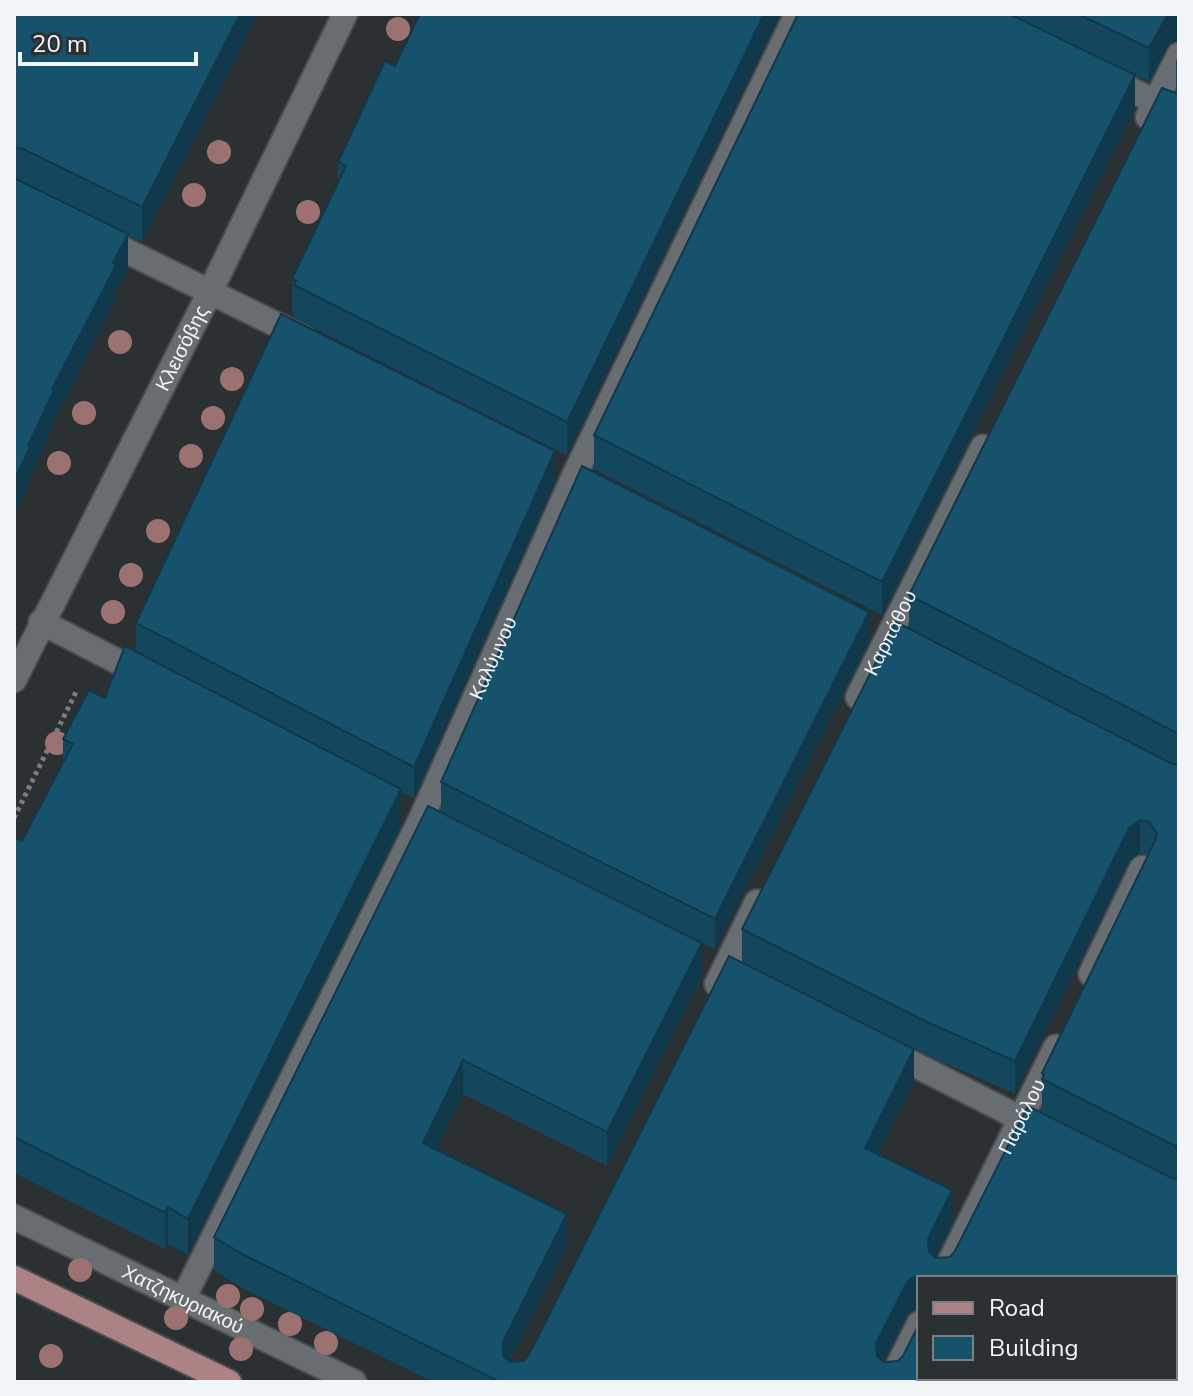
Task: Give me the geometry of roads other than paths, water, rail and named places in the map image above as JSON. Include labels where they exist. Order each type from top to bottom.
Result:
[{"type":"main road","points":[[14,1278],[229,1382]]},
{"type":"street","name":"Κλεισόβης","points":[[14,680],[210,292],[345,14]]},
{"type":"street","name":"Καλύμνου","points":[[183,1299],[797,14]]},
{"type":"street","points":[[1135,144],[1179,55]]},
{"type":"street","points":[[1086,68],[1179,113]]},
{"type":"street","points":[[79,228],[327,350]]},
{"type":"street","name":"Καρπάθου","points":[[848,718],[896,638],[994,425]]},
{"type":"street","points":[[548,461],[602,488]]},
{"type":"street","points":[[862,621],[896,638]]},
{"type":"street","points":[[41,622],[168,688]]},
{"type":"street","points":[[414,815],[449,833]]},
{"type":"street","points":[[1082,994],[1142,868]]},
{"type":"street","points":[[703,1011],[766,885]]},
{"type":"street","name":"Παράλου","points":[[943,1276],[1068,1021]]},
{"type":"street","points":[[866,1040],[1064,1141]]},
{"type":"street","name":"Χατζηκυριακού","points":[[14,1217],[354,1382]]},
{"type":"street","points":[[890,1382],[917,1328]]}]
